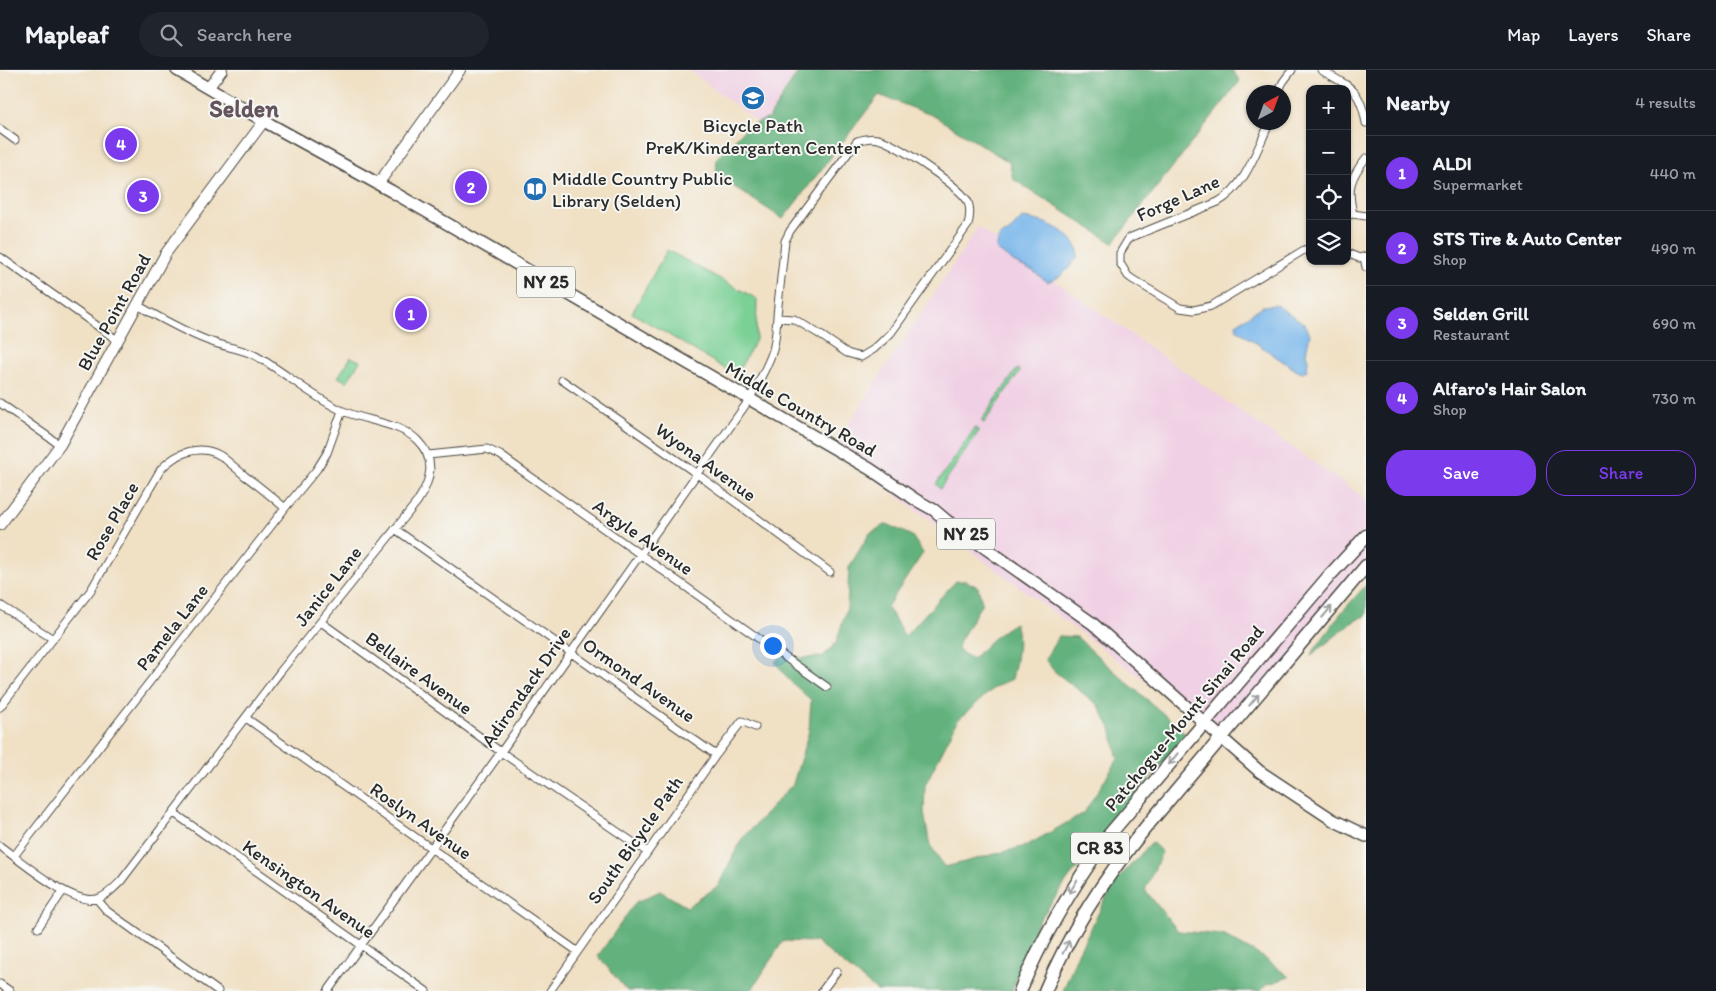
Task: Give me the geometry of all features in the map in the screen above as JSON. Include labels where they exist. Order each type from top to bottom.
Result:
[{"type":"highway","name":"Patchogue-Mount Sinai Road","points":[[1020,991],[1044,938],[1085,869],[1122,819],[1330,575],[1366,536]]},
{"type":"highway","name":"CR 83","points":[[1045,991],[1075,930],[1113,869],[1146,827],[1366,566]]},
{"type":"main road","name":"Middle Country Road","points":[[177,70],[623,325],[870,469],[934,510],[1092,623],[1259,771],[1333,820],[1366,836]]},
{"type":"street","points":[[208,88],[222,70]]},
{"type":"street","points":[[378,184],[460,70]]},
{"type":"street","points":[[1282,85],[1292,70]]},
{"type":"street","points":[[1321,70],[1351,88],[1363,106],[1366,123]]},
{"type":"street","name":"Blue Point Road","points":[[0,525],[60,445],[166,253],[264,121]]},
{"type":"street","points":[[0,129],[15,140]]},
{"type":"street","name":"Forge Lane","points":[[1266,130],[1246,173],[1229,195],[1218,202],[1129,238],[1120,253],[1120,263],[1132,279],[1180,308],[1194,310],[1211,306],[1306,249]]},
{"type":"street","name":"Adirondack Drive","points":[[328,991],[501,752],[749,400],[773,349],[776,318],[785,241],[857,141],[869,138],[883,141],[902,151],[947,180],[967,201],[970,214],[968,225],[892,333],[874,349],[861,357],[847,353],[794,319],[776,318]]},
{"type":"street","points":[[1351,182],[1366,158]]},
{"type":"street","points":[[1351,215],[1366,216]]},
{"type":"street","points":[[1351,255],[1359,258],[1365,257],[1366,267]]},
{"type":"street","points":[[0,257],[117,340]]},
{"type":"street","points":[[138,305],[189,333],[210,342],[255,356],[342,411],[403,430],[417,440],[428,455]]},
{"type":"street","name":"Wyona Avenue","points":[[562,380],[697,474],[830,572]]},
{"type":"street","points":[[0,403],[60,445]]},
{"type":"street","name":"Pamela Lane","points":[[14,856],[317,469],[327,453],[342,411]]},
{"type":"street","name":"Argyle Avenue","points":[[428,455],[487,449],[500,455],[827,687]]},
{"type":"street","name":"Rose Place","points":[[0,707],[91,590],[161,469],[178,455],[202,450],[219,455],[285,508]]},
{"type":"street","name":"Janice Lane","points":[[97,899],[111,891],[122,881],[280,672],[426,488],[430,471],[428,455]]},
{"type":"street","name":"Ormond Avenue","points":[[395,529],[716,754]]},
{"type":"street","points":[[0,605],[53,639]]},
{"type":"street","name":"Bellaire Avenue","points":[[321,622],[501,752],[647,852]]},
{"type":"street","name":"Roslyn Avenue","points":[[246,718],[577,951]]},
{"type":"street","name":"South Bicycle Path","points":[[550,991],[716,754],[742,721],[755,727]]},
{"type":"street","name":"Kensington Avenue","points":[[174,813],[426,991]]},
{"type":"street","points":[[0,846],[63,891],[81,899],[97,899],[107,911],[218,991]]},
{"type":"street","points":[[38,928],[63,891]]},
{"type":"street","points":[[822,991],[836,970]]},
{"type":"street","points":[[0,984],[10,991]]},
{"type":"shaded area","name":"Bicycle Path PreK/Kindergarten Center","points":[[689,70],[798,70],[763,126]]},
{"type":"shaded area","points":[[978,227],[1366,499],[1366,568],[1222,738],[833,448]]},
{"type":"green space","points":[[799,70],[1232,70],[1240,81],[1113,243],[1013,179],[1009,162],[934,116],[879,95],[783,219],[716,175],[717,158],[747,127],[769,118]]},
{"type":"green space","points":[[667,250],[757,299],[756,340],[740,368],[734,374],[632,313]]},
{"type":"green space","points":[[351,357],[360,361],[347,382],[338,377]]},
{"type":"green space","points":[[1017,369],[1020,371],[984,423],[981,421]]},
{"type":"green space","points":[[975,428],[979,431],[940,489],[936,484]]},
{"type":"green space","points":[[887,524],[912,536],[923,553],[887,607],[905,636],[956,581],[966,581],[978,587],[982,603],[957,646],[962,653],[973,659],[1003,630],[1015,623],[1017,630],[1017,651],[1012,679],[995,687],[958,720],[925,785],[924,813],[930,845],[945,867],[1026,846],[1084,813],[1118,759],[1111,728],[1098,705],[1054,671],[1045,659],[1059,636],[1077,637],[1186,734],[1069,878],[1038,922],[1012,991],[877,991],[816,942],[783,941],[751,991],[627,991],[598,956],[635,903],[660,891],[687,907],[718,886],[741,840],[793,784],[809,731],[811,700],[789,680],[775,662],[786,652],[800,658],[822,657],[836,643],[847,608],[849,567],[870,533]]},
{"type":"green space","points":[[1366,585],[1366,615],[1353,622],[1310,656],[1341,613]]},
{"type":"green space","points":[[1152,842],[1162,852],[1145,890],[1178,931],[1223,935],[1263,957],[1289,977],[1266,985],[1261,991],[1063,991],[1078,953],[1114,883]]},
{"type":"water","points":[[1022,218],[1040,221],[1053,226],[1075,244],[1078,249],[1077,257],[1061,276],[1047,282],[1033,271],[1015,263],[996,249],[1000,235],[1008,233]]},
{"type":"water","points":[[1276,305],[1305,324],[1310,334],[1306,353],[1308,360],[1307,370],[1300,373],[1237,330],[1236,324],[1263,306]]},
{"type":"place","name":"Bicycle Path PreK/Kindergarten Center","points":[[753,98]]},
{"type":"place","name":"Alfaro's Hair Salon","points":[[121,144]]},
{"type":"place","name":"STS Tire & Auto Center","points":[[471,187]]},
{"type":"place","name":"Middle Country Public Library (Selden)","points":[[535,189]]},
{"type":"place","name":"Selden Grill","points":[[143,196]]},
{"type":"place","name":"ALDI","points":[[411,314]]},
{"type":"district","name":"Selden","points":[[244,108]]}]
